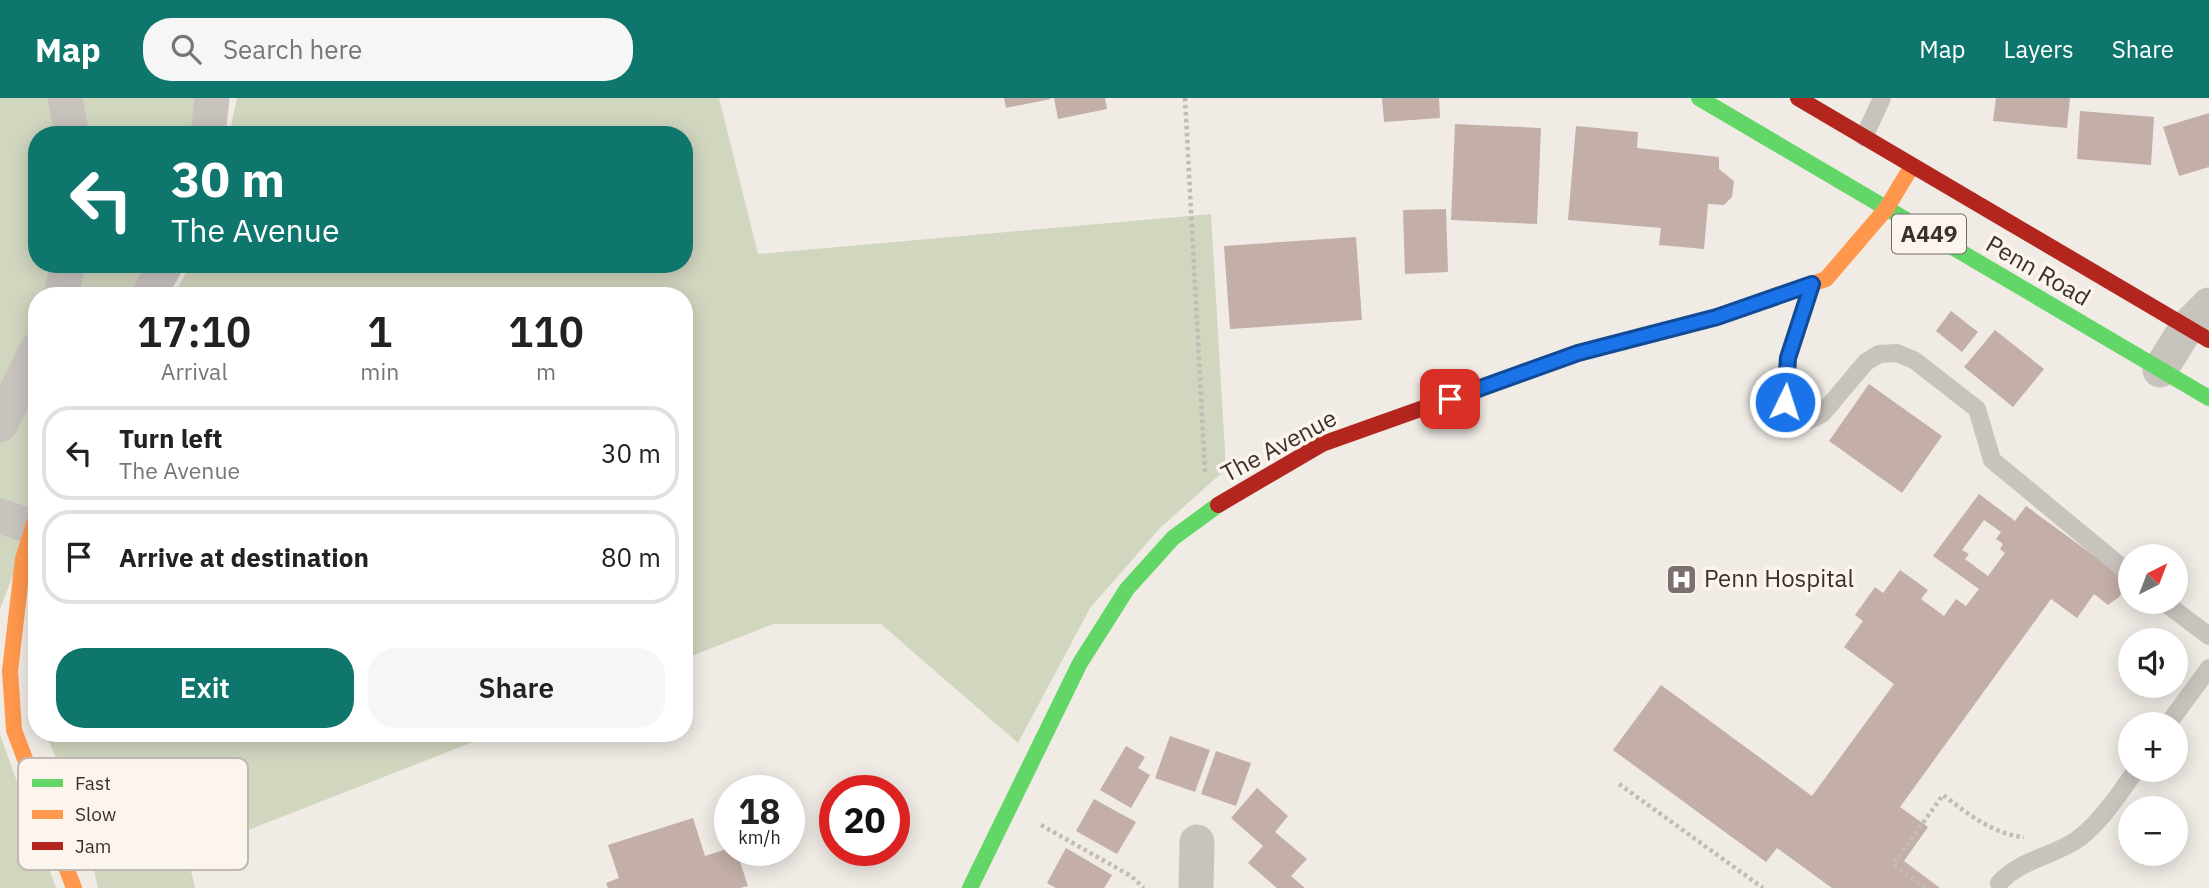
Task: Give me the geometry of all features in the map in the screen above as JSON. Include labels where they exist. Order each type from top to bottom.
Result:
[{"type":"main road","name":"Penn Road","points":[[1699,98],[2209,398]]},
{"type":"main road","name":"Penn Road","points":[[1798,98],[1912,166],[2202,324]]},
{"type":"main road","name":"The Avenue","points":[[970,888],[1080,663],[1127,589],[1173,538],[1209,511],[1322,444],[1578,353],[1717,317],[1826,279],[1886,209],[1912,166]]},
{"type":"main road","points":[[25,758],[14,730],[10,671],[23,558],[28,543]]},
{"type":"main road","points":[[67,870],[74,888]]},
{"type":"street","points":[[65,98],[70,126]]},
{"type":"street","points":[[209,126],[212,98]]},
{"type":"street","points":[[2160,370],[2202,324]]},
{"type":"street","points":[[0,425],[28,367]]},
{"type":"street","points":[[0,516],[28,520]]},
{"type":"street","points":[[1196,888],[1197,842]]},
{"type":"lane","points":[[1864,137],[1882,98]]},
{"type":"lane","points":[[1812,284],[1788,358],[1785,402],[1795,416],[1809,420],[1822,414],[1866,362],[1879,355],[1897,353],[1914,360],[1977,409],[1992,460],[2118,564]]},
{"type":"lane","points":[[2180,614],[2209,636]]},
{"type":"lane","points":[[2177,712],[2209,668]]},
{"type":"lane","points":[[1999,883],[2012,870],[2076,840],[2104,813],[2127,782]]},
{"type":"path","points":[[1185,98],[1204,470],[1209,511]]},
{"type":"path","points":[[1619,784],[1763,888]]},
{"type":"path","points":[[1925,888],[1893,864],[1943,795],[1993,828],[2015,836],[2031,838]]},
{"type":"path","points":[[1010,807],[1130,876],[1144,888]]},
{"type":"green space","points":[[0,98],[196,98],[194,126],[28,126],[28,273],[150,273],[138,287],[28,287],[28,536],[0,609]]},
{"type":"green space","points":[[237,98],[719,98],[758,254],[1211,214],[1226,469],[1160,528],[1090,608],[1018,743],[881,624],[773,624],[693,655],[693,287],[178,287],[186,273],[693,273],[693,126],[231,126]]},
{"type":"green space","points":[[0,735],[18,784],[18,870],[49,870],[56,888],[0,888]]},
{"type":"green space","points":[[49,742],[473,742],[248,830],[248,758],[56,758]]},
{"type":"green space","points":[[94,870],[191,870],[195,888],[98,888]]},
{"type":"building","points":[[1004,98],[1050,98],[1051,99],[1006,108]]},
{"type":"building","points":[[1054,98],[1105,98],[1107,109],[1058,119]]},
{"type":"building","points":[[1382,98],[1439,98],[1440,118],[1384,122]]},
{"type":"building","points":[[1996,98],[2070,98],[2067,128],[1993,121]]},
{"type":"building","points":[[2080,111],[2154,117],[2151,165],[2077,159]]},
{"type":"building","points":[[2209,113],[2209,167],[2179,176],[2163,127]]},
{"type":"building","points":[[1455,124],[1541,128],[1537,224],[1451,220]]},
{"type":"building","points":[[1576,126],[1638,132],[1637,148],[1719,157],[1719,169],[1734,181],[1732,197],[1724,205],[1708,204],[1704,249],[1659,245],[1661,228],[1568,220]]},
{"type":"building","points":[[1446,209],[1448,272],[1405,274],[1403,210]]},
{"type":"building","points":[[1356,237],[1362,320],[1230,329],[1224,246]]},
{"type":"building","points":[[1951,311],[1978,332],[1962,352],[1936,331]]},
{"type":"building","points":[[1995,330],[2044,369],[2013,407],[1964,367]]},
{"type":"building","points":[[1869,384],[1942,436],[1902,493],[1829,441]]},
{"type":"building","points":[[1979,494],[2015,521],[2026,506],[2118,573],[2118,598],[2108,605],[2094,594],[2077,618],[2051,599],[1900,807],[1928,827],[1904,861],[1940,888],[1832,888],[1777,848],[1766,862],[1613,750],[1661,685],[1812,796],[1894,684],[1844,647],[1863,621],[1855,615],[1875,587],[1883,593],[1900,570],[1928,590],[1921,599],[1944,616],[1956,599],[1966,606],[1979,589],[1933,556]],"holes":[[[1984,520],[2001,532],[1996,539],[2003,544],[2000,549],[2005,553],[1988,576],[1965,559],[1969,554],[1962,550]]]},
{"type":"building","points":[[1170,736],[1210,750],[1195,792],[1155,778]]},
{"type":"building","points":[[1126,746],[1145,757],[1138,768],[1150,775],[1131,808],[1100,790]]},
{"type":"building","points":[[1216,751],[1251,763],[1236,806],[1201,794]]},
{"type":"building","points":[[1257,788],[1288,816],[1275,832],[1307,859],[1291,876],[1305,888],[1277,888],[1248,863],[1263,846],[1231,818]]},
{"type":"building","points":[[1094,799],[1136,822],[1117,854],[1076,831]]},
{"type":"building","points":[[693,818],[705,856],[714,853],[714,866],[741,866],[748,886],[608,888],[606,883],[619,878],[608,845]]},
{"type":"building","points":[[1066,848],[1112,875],[1104,888],[1056,888],[1047,883]]},
{"type":"traffic: fast","points":[[1699,98],[2209,398]]},
{"type":"traffic: fast","points":[[970,888],[1080,663],[1127,589],[1173,538],[1218,505]]},
{"type":"traffic: slow","points":[[1652,334],[1717,317],[1826,279],[1886,209],[1912,166]]},
{"type":"traffic: slow","points":[[25,758],[14,730],[10,671],[23,559],[28,543]]},
{"type":"traffic: slow","points":[[67,870],[74,888]]},
{"type":"traffic: jam","points":[[1798,98],[2209,340]]},
{"type":"traffic: jam","points":[[1218,505],[1322,444],[1578,353],[1652,334]]},
{"type":"place","name":"Penn Hospital","points":[[1681,579]]},
{"type":"route","points":[[1450,399],[1578,353],[1717,317],[1812,284],[1788,358],[1785,402]]}]
